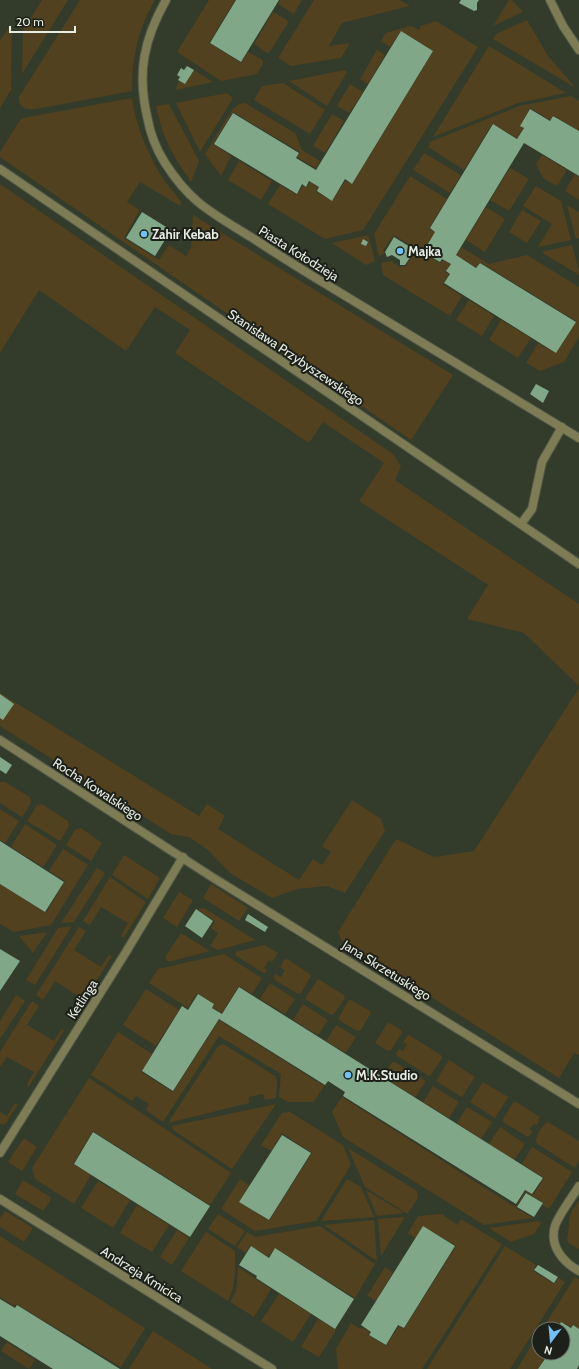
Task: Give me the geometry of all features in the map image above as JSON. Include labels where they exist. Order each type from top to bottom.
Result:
[{"type":"street","name":"Piasta Kołodzieja","points":[[166,0],[158,15],[145,54],[142,72],[142,87],[149,126],[158,150],[185,189],[197,201],[215,214],[273,251],[579,438]]},
{"type":"street","points":[[550,0],[563,26],[579,50]]},
{"type":"street","name":"Stanisława Przybyszewskiego","points":[[0,169],[579,564]]},
{"type":"street","points":[[521,524],[532,509],[542,462],[562,427]]},
{"type":"street","name":"Rocha Kowalskiego","points":[[0,740],[183,858]]},
{"type":"street","name":"Jana Skrzetuskiego","points":[[183,858],[579,1104]]},
{"type":"street","name":"Ketlinga","points":[[0,1153],[2,1144],[126,952],[183,858]]},
{"type":"street","points":[[579,1186],[556,1223],[554,1236],[555,1245],[562,1257],[579,1271]]},
{"type":"street","name":"Andrzeja Kmicica","points":[[0,1199],[272,1369]]},
{"type":"shaded area","points":[[42,0],[68,0],[22,74],[23,30]]},
{"type":"shaded area","points":[[80,0],[155,0],[144,22],[137,44],[133,67],[132,91],[36,109],[24,108],[20,104],[19,97]]},
{"type":"shaded area","points":[[209,0],[235,0],[209,43],[241,63],[248,52],[263,60],[263,64],[257,74],[221,81],[177,52]]},
{"type":"shaded area","points":[[280,0],[302,0],[294,14],[278,4]]},
{"type":"shaded area","points":[[314,0],[400,0],[410,6],[342,23],[329,46],[350,43],[341,58],[291,66],[278,58]]},
{"type":"shaded area","points":[[509,0],[512,0],[523,12],[493,26]]},
{"type":"shaded area","points":[[273,12],[287,20],[288,23],[269,53],[267,53],[254,44]]},
{"type":"shaded area","points":[[527,20],[548,56],[576,88],[493,39],[496,34]]},
{"type":"shaded area","points":[[436,21],[478,47],[363,230],[325,239],[268,204],[280,185],[297,195],[303,185],[306,187],[310,182],[319,188],[316,192],[332,201],[345,181],[352,184],[433,51],[401,31],[390,47],[381,41],[386,33],[411,26],[419,30],[421,26]]},
{"type":"shaded area","points":[[12,23],[11,90],[0,108],[0,41]]},
{"type":"shaded area","points":[[489,46],[566,93],[518,103],[433,137]]},
{"type":"shaded area","points":[[377,50],[385,55],[368,84],[360,79]]},
{"type":"shaded area","points":[[194,70],[213,82],[175,90],[179,81],[185,84]]},
{"type":"shaded area","points":[[344,70],[347,72],[327,106],[289,81]]},
{"type":"shaded area","points":[[283,83],[325,110],[310,134],[254,100],[262,86]]},
{"type":"shaded area","points":[[350,84],[363,92],[349,113],[337,106]]},
{"type":"shaded area","points":[[227,93],[233,98],[200,152],[176,103]]},
{"type":"shaded area","points":[[571,96],[579,101],[579,131],[553,115],[550,120],[530,108],[520,126],[523,128],[517,138],[492,124],[464,170],[428,147],[430,142],[519,106]]},
{"type":"shaded area","points":[[132,98],[142,137],[155,165],[162,178],[181,202],[180,206],[140,182],[127,202],[140,210],[124,238],[159,260],[169,245],[186,256],[191,248],[193,215],[453,375],[411,440],[0,157],[0,152],[20,120],[23,118]]},
{"type":"shaded area","points":[[245,103],[295,133],[302,150],[320,161],[316,168],[297,157],[300,152],[233,112],[213,144],[231,156],[221,176],[205,154],[232,110],[239,104]]},
{"type":"shaded area","points":[[169,104],[199,161],[191,182],[169,147],[159,117],[156,106]]},
{"type":"shaded area","points":[[332,114],[344,121],[325,153],[313,146]]},
{"type":"shaded area","points":[[424,153],[461,175],[450,193],[413,170]]},
{"type":"shaded area","points":[[542,155],[567,170],[557,186],[543,178],[536,164]]},
{"type":"shaded area","points":[[239,161],[272,181],[261,200],[228,180]]},
{"type":"shaded area","points":[[510,168],[529,179],[509,211],[490,200]]},
{"type":"shaded area","points":[[575,174],[579,177],[579,200],[565,191]]},
{"type":"shaded area","points":[[410,176],[447,199],[429,228],[435,232],[423,252],[440,263],[443,260],[450,264],[445,272],[449,274],[443,284],[462,296],[450,316],[383,275],[381,263],[391,261],[400,267],[406,266],[416,249],[394,235],[383,250],[384,254],[379,256],[374,234]]},
{"type":"shaded area","points":[[0,184],[393,454],[401,466],[395,480],[579,604],[579,686],[524,633],[467,619],[488,585],[359,501],[384,463],[323,422],[309,443],[175,353],[190,330],[155,307],[126,351],[39,290],[0,353]]},
{"type":"shaded area","points":[[536,186],[561,201],[571,240],[538,247],[552,224],[523,206]]},
{"type":"shaded area","points":[[567,205],[579,212],[579,238],[576,239]]},
{"type":"shaded area","points":[[486,207],[505,219],[485,252],[466,240]]},
{"type":"shaded area","points":[[522,210],[541,221],[527,243],[509,232]]},
{"type":"shaded area","points":[[368,235],[375,261],[366,265],[332,243]]},
{"type":"shaded area","points":[[572,245],[579,275],[541,252]]},
{"type":"shaded area","points":[[461,247],[489,264],[527,255],[579,287],[579,337],[564,362],[540,371],[526,363],[538,343],[556,353],[576,321],[480,262],[476,267],[456,255]]},
{"type":"shaded area","points":[[469,300],[494,316],[482,336],[456,320]]},
{"type":"shaded area","points":[[501,320],[531,338],[518,358],[489,340]]},
{"type":"shaded area","points":[[579,688],[579,1055],[574,1053],[559,1078],[341,940],[338,932],[396,839],[434,857],[474,851]]},
{"type":"shaded area","points":[[0,693],[199,816],[207,804],[225,816],[218,829],[299,880],[313,859],[322,865],[331,852],[322,846],[352,800],[381,819],[385,831],[345,893],[327,886],[297,889],[272,898],[230,873],[208,850],[189,837],[171,834],[0,726]]},
{"type":"shaded area","points":[[0,782],[5,782],[30,797],[31,803],[22,817],[0,803]]},
{"type":"shaded area","points":[[42,804],[68,821],[69,826],[60,841],[27,821],[37,805]]},
{"type":"shaded area","points":[[0,809],[19,821],[5,843],[0,840]]},
{"type":"shaded area","points":[[25,824],[57,845],[43,867],[11,847]]},
{"type":"shaded area","points":[[81,828],[102,843],[91,861],[66,845],[75,830]]},
{"type":"shaded area","points":[[63,849],[88,865],[51,925],[14,932],[0,924],[0,884],[46,913],[65,881],[49,871]]},
{"type":"shaded area","points":[[124,855],[160,878],[148,899],[112,875]]},
{"type":"shaded area","points":[[97,868],[105,873],[74,922],[61,923]]},
{"type":"shaded area","points":[[110,877],[146,902],[123,939],[121,935],[128,923],[101,907],[90,925],[83,921]]},
{"type":"shaded area","points":[[211,884],[248,908],[239,921],[203,898]]},
{"type":"shaded area","points":[[179,892],[193,900],[177,927],[163,918]]},
{"type":"shaded area","points":[[204,908],[255,940],[218,950],[210,946],[218,933],[211,928],[215,921],[197,909]]},
{"type":"shaded area","points":[[72,926],[35,985],[26,980],[58,928]]},
{"type":"shaded area","points":[[79,927],[86,931],[74,950],[101,967],[109,955],[112,956],[76,1013],[74,1010],[81,998],[55,981],[43,1000],[36,995]]},
{"type":"shaded area","points":[[47,932],[33,953],[19,936]]},
{"type":"shaded area","points":[[181,933],[210,951],[168,962],[165,957]]},
{"type":"shaded area","points":[[264,945],[278,953],[272,962],[269,960],[264,968],[267,970],[265,974],[235,955],[236,952]]},
{"type":"shaded area","points":[[224,954],[262,978],[252,994],[239,986],[222,1013],[213,1008],[214,1004],[197,993],[188,1008],[149,983],[158,969]]},
{"type":"shaded area","points":[[287,959],[311,976],[301,993],[298,994],[275,980],[275,974],[281,977],[285,970],[280,967],[284,960]]},
{"type":"shaded area","points":[[318,979],[344,995],[345,998],[334,1014],[331,1015],[305,999]]},
{"type":"shaded area","points":[[270,983],[295,999],[285,1014],[260,999]]},
{"type":"shaded area","points":[[146,989],[179,1010],[156,1046],[123,1025]]},
{"type":"shaded area","points":[[16,995],[25,1001],[0,1039],[0,1021]]},
{"type":"shaded area","points":[[349,1000],[370,1011],[371,1013],[361,1030],[357,1031],[339,1020],[339,1017]]},
{"type":"shaded area","points":[[32,1001],[39,1006],[27,1025],[54,1041],[61,1030],[65,1029],[28,1088],[27,1084],[34,1072],[7,1057],[0,1067],[0,1052]]},
{"type":"shaded area","points":[[303,1004],[328,1020],[318,1035],[293,1020]]},
{"type":"shaded area","points":[[219,1020],[324,1086],[314,1102],[288,1102],[279,1097],[281,1074],[219,1036],[163,1122],[146,1110],[149,1104],[136,1096],[132,1101],[91,1075],[118,1032],[152,1054],[141,1072],[173,1092]]},
{"type":"shaded area","points":[[388,1022],[401,1030],[402,1033],[391,1050],[388,1051],[375,1043]]},
{"type":"shaded area","points":[[336,1025],[356,1037],[346,1053],[326,1041]]},
{"type":"shaded area","points":[[409,1035],[441,1055],[442,1058],[431,1075],[429,1076],[397,1056],[396,1053],[399,1049],[403,1051],[407,1044],[403,1042]]},
{"type":"shaded area","points":[[223,1044],[275,1076],[277,1080],[276,1098],[265,1100],[263,1094],[249,1097],[249,1103],[168,1123],[218,1046]]},
{"type":"shaded area","points":[[449,1060],[475,1077],[462,1097],[436,1081]]},
{"type":"shaded area","points":[[392,1062],[395,1062],[426,1081],[415,1097],[383,1077]]},
{"type":"shaded area","points":[[89,1078],[231,1173],[210,1205],[93,1131],[73,1164],[91,1175],[74,1204],[35,1179],[32,1168]]},
{"type":"shaded area","points":[[483,1082],[508,1097],[495,1118],[470,1102]]},
{"type":"shaded area","points":[[433,1086],[459,1102],[449,1118],[423,1102]]},
{"type":"shaded area","points":[[342,1097],[515,1207],[526,1191],[533,1195],[544,1178],[522,1164],[532,1147],[572,1172],[549,1209],[542,1205],[544,1203],[526,1192],[516,1208],[533,1218],[484,1225],[343,1137],[332,1112]]},
{"type":"shaded area","points":[[516,1102],[540,1117],[537,1125],[534,1124],[530,1129],[533,1132],[528,1137],[503,1122],[503,1119],[513,1103]]},
{"type":"shaded area","points":[[14,1104],[18,1104],[6,1123],[3,1125],[0,1123],[0,1112],[7,1116]]},
{"type":"shaded area","points":[[276,1104],[232,1169],[173,1130],[172,1126]]},
{"type":"shaded area","points":[[467,1107],[492,1122],[481,1139],[457,1123]]},
{"type":"shaded area","points":[[290,1112],[343,1145],[351,1165],[316,1221],[255,1231],[221,1209],[240,1179],[249,1185],[239,1202],[269,1221],[312,1153],[282,1133],[271,1151],[261,1145],[282,1113]]},
{"type":"shaded area","points":[[548,1122],[579,1141],[579,1161],[575,1168],[536,1143],[539,1131]]},
{"type":"shaded area","points":[[500,1127],[525,1144],[514,1160],[489,1144]]},
{"type":"shaded area","points":[[24,1138],[37,1147],[22,1171],[8,1162]]},
{"type":"shaded area","points":[[348,1148],[417,1191],[418,1198],[408,1213],[365,1187]]},
{"type":"shaded area","points":[[347,1179],[361,1187],[374,1217],[321,1221]]},
{"type":"shaded area","points":[[23,1180],[52,1198],[43,1211],[15,1194]]},
{"type":"shaded area","points":[[98,1181],[130,1200],[113,1228],[81,1208]]},
{"type":"shaded area","points":[[366,1190],[404,1213],[377,1216]]},
{"type":"shaded area","points":[[579,1200],[579,1249],[567,1242],[570,1214]]},
{"type":"shaded area","points":[[137,1205],[169,1225],[152,1252],[120,1233]]},
{"type":"shaded area","points":[[5,1211],[33,1228],[24,1242],[0,1227],[0,1218]]},
{"type":"shaded area","points":[[218,1214],[245,1231],[235,1246],[208,1229]]},
{"type":"shaded area","points":[[444,1214],[444,1216],[458,1225],[461,1219],[502,1244],[422,1369],[338,1369],[336,1349],[351,1323],[360,1329],[362,1327],[370,1332],[368,1335],[386,1346],[399,1326],[404,1329],[456,1246],[423,1226],[415,1238],[408,1233],[418,1216]]},
{"type":"shaded area","points":[[405,1217],[381,1256],[378,1219]]},
{"type":"shaded area","points":[[374,1220],[377,1261],[324,1225]]},
{"type":"shaded area","points":[[538,1221],[541,1223],[534,1234],[511,1242],[489,1228]]},
{"type":"shaded area","points":[[320,1226],[375,1264],[355,1298],[275,1248],[268,1257],[250,1245],[246,1253],[237,1247],[247,1232],[255,1237]]},
{"type":"shaded area","points":[[177,1230],[189,1238],[172,1265],[160,1257]]},
{"type":"shaded area","points":[[206,1232],[235,1251],[234,1283],[228,1301],[181,1271]]},
{"type":"shaded area","points":[[0,1236],[145,1328],[121,1367],[16,1304],[14,1306],[0,1297]]},
{"type":"shaded area","points":[[505,1246],[536,1265],[533,1271],[554,1284],[559,1278],[565,1282],[540,1321],[531,1321],[531,1336],[510,1369],[427,1369]]},
{"type":"shaded area","points":[[238,1267],[271,1289],[254,1317],[230,1302],[236,1291]]},
{"type":"shaded area","points":[[385,1267],[393,1272],[376,1301],[367,1296]]},
{"type":"shaded area","points":[[575,1277],[579,1279],[579,1328],[572,1324],[571,1327],[571,1321],[547,1321]]},
{"type":"shaded area","points":[[279,1294],[311,1314],[293,1342],[261,1321]]},
{"type":"shaded area","points":[[318,1319],[336,1330],[319,1357],[301,1347]]},
{"type":"shaded area","points":[[153,1331],[212,1369],[129,1369]]},
{"type":"shaded area","points":[[7,1342],[35,1360],[29,1369],[1,1351]]},
{"type":"shaded area","points":[[531,1346],[531,1361],[543,1361],[538,1369],[517,1369]]},
{"type":"building","points":[[236,0],[279,0],[241,62],[210,43]]},
{"type":"building","points":[[461,0],[479,0],[477,3],[477,10],[474,11],[459,3]]},
{"type":"building","points":[[401,31],[433,51],[352,184],[345,179],[332,201],[317,191],[319,187],[309,181],[306,187],[302,184],[297,194],[214,144],[233,113],[299,153],[296,158],[316,170]]},
{"type":"building","points":[[187,66],[194,70],[185,84],[178,80],[180,77],[177,75],[181,68],[184,70]]},
{"type":"building","points":[[530,109],[550,121],[553,116],[579,131],[579,176],[524,143],[456,255],[476,268],[480,263],[576,322],[556,353],[444,283],[450,274],[446,271],[451,264],[442,259],[440,262],[423,252],[435,232],[430,228],[493,124],[517,139],[524,128],[520,126]]},
{"type":"building","points":[[142,212],[171,230],[155,256],[126,238]]},
{"type":"building","name":"Majka","points":[[394,237],[415,250],[405,265],[400,265],[400,260],[392,255],[387,257],[385,252]]},
{"type":"building","points":[[363,239],[368,242],[366,246],[361,244]]},
{"type":"building","points":[[536,384],[549,391],[543,403],[530,394]]},
{"type":"building","points":[[0,694],[14,704],[3,720],[0,718]]},
{"type":"building","points":[[0,757],[12,765],[6,774],[0,770]]},
{"type":"building","points":[[0,841],[64,882],[45,912],[0,884]]},
{"type":"building","points":[[196,909],[213,921],[202,938],[185,926]]},
{"type":"building","points":[[248,914],[268,927],[265,932],[245,920]]},
{"type":"building","points":[[0,949],[20,961],[0,991]]},
{"type":"building","points":[[239,987],[543,1178],[532,1194],[525,1190],[516,1204],[343,1096],[345,1092],[328,1081],[325,1085],[219,1019],[173,1091],[142,1071],[182,1006],[188,1010],[198,994],[214,1004],[212,1008],[222,1014]]},
{"type":"building","points":[[93,1132],[210,1206],[190,1237],[74,1164]]},
{"type":"building","points":[[282,1135],[311,1153],[269,1220],[239,1202]]},
{"type":"building","points":[[526,1193],[543,1203],[534,1217],[517,1207]]},
{"type":"building","points":[[423,1226],[455,1246],[404,1328],[398,1325],[386,1345],[369,1335],[371,1332],[361,1325]]},
{"type":"building","points":[[251,1246],[269,1258],[275,1248],[354,1299],[335,1329],[256,1278],[257,1276],[239,1265]]},
{"type":"building","points":[[538,1265],[558,1277],[554,1283],[534,1270]]},
{"type":"building","points":[[0,1299],[15,1308],[17,1305],[120,1369],[53,1369],[0,1336]]},
{"type":"building","points":[[573,1325],[579,1329],[579,1365],[577,1369],[538,1369],[544,1361],[571,1361],[571,1328]]},
{"type":"place","name":"Zahir Kebab","points":[[144,234]]},
{"type":"place","name":"Majka","points":[[400,251]]},
{"type":"place","name":"M.K.Studio","points":[[348,1075]]}]
